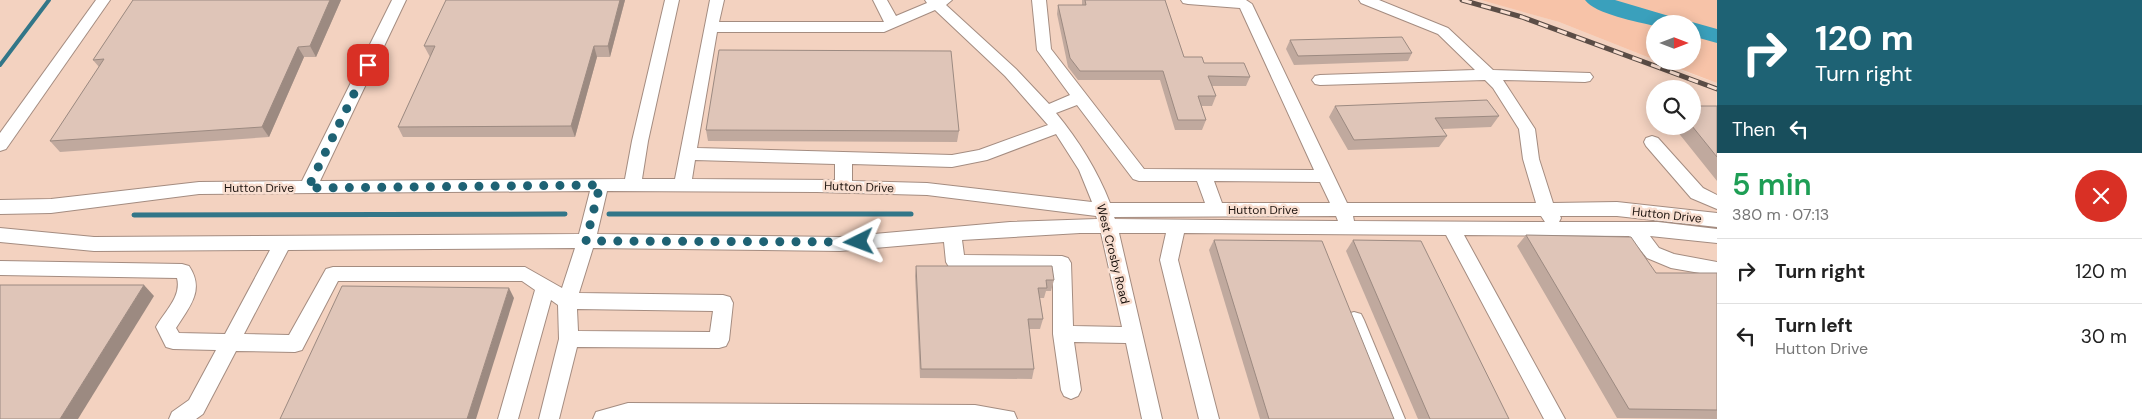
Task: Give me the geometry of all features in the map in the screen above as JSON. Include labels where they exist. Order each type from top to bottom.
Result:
[{"type":"street","points":[[0,145],[103,0]]},
{"type":"street","points":[[308,188],[399,0]]},
{"type":"street","points":[[633,185],[640,141],[672,0]]},
{"type":"street","points":[[682,186],[711,26],[718,0]]},
{"type":"street","points":[[880,0],[892,23]]},
{"type":"street","points":[[1040,0],[1044,50],[1139,175],[1326,176]]},
{"type":"street","points":[[1188,0],[1244,2],[1351,228]]},
{"type":"street","points":[[1366,0],[1443,31],[1498,84],[1527,129],[1531,159],[1547,210],[1559,229]]},
{"type":"street","points":[[711,26],[884,26],[938,1]]},
{"type":"street","name":"West Crosby Road","points":[[938,1],[1045,110],[1078,154],[1095,187],[1106,218],[1152,419]]},
{"type":"street","points":[[1320,80],[1584,76]]},
{"type":"street","points":[[1045,110],[1079,98]]},
{"type":"street","points":[[688,154],[952,161],[981,156],[1058,127]]},
{"type":"street","points":[[1652,142],[1696,193],[1717,202]]},
{"type":"street","points":[[843,187],[844,157]]},
{"type":"street","points":[[1203,175],[1216,210]]},
{"type":"street","points":[[549,419],[569,339],[567,301],[586,241],[600,185]]},
{"type":"street","name":"Hutton Drive","points":[[0,208],[51,206],[198,188],[600,185],[843,187],[927,189],[1106,218],[1176,227],[1658,229],[1717,236]]},
{"type":"street","name":"Hutton Drive","points":[[0,235],[94,244],[586,241],[840,244],[953,235],[1106,218],[1216,210],[1617,209],[1717,220]]},
{"type":"street","points":[[1176,227],[1169,260],[1209,419]]},
{"type":"street","points":[[1452,229],[1555,419]]},
{"type":"street","points":[[1634,229],[1653,253],[1671,261],[1717,269]]},
{"type":"street","points":[[953,235],[955,262],[1062,263],[1063,334],[1071,390]]},
{"type":"street","points":[[179,419],[196,413],[230,342],[282,244]]},
{"type":"street","points":[[0,268],[182,270],[188,277],[189,289],[166,327],[173,340],[295,344],[333,274],[525,274],[567,301],[724,303],[719,340],[569,339]]},
{"type":"street","points":[[508,419],[545,287]]},
{"type":"street","points":[[1347,304],[1395,419]]},
{"type":"street","points":[[1063,334],[1133,335]]},
{"type":"street","points":[[603,419],[628,412],[852,416],[975,414],[1007,419]]},
{"type":"shaded area","points":[[0,0],[1481,0],[1559,22],[1646,56],[1646,70],[1680,70],[1717,83],[1717,419],[0,419]]},
{"type":"shaded area","points":[[1481,0],[1717,0],[1717,83],[1683,70],[1701,70],[1701,15],[1646,15],[1646,56],[1559,22]]},
{"type":"building","points":[[133,0],[330,0],[310,46],[298,47],[262,127],[50,141],[104,59],[93,60]]},
{"type":"building","points":[[446,0],[620,0],[608,46],[594,46],[571,126],[398,127],[435,46],[424,46]]},
{"type":"building","points":[[1085,0],[1165,0],[1184,57],[1202,57],[1204,63],[1244,63],[1250,77],[1208,76],[1216,96],[1198,96],[1206,120],[1178,120],[1163,71],[1080,71],[1070,58],[1058,5],[1086,5]]},
{"type":"building","points":[[1402,37],[1412,53],[1298,56],[1290,40]]},
{"type":"building","points":[[719,50],[951,51],[959,131],[706,130]]},
{"type":"building","points":[[1487,100],[1499,116],[1435,118],[1447,136],[1354,140],[1335,106]]},
{"type":"building","points":[[1701,106],[1717,106],[1717,157],[1699,135],[1701,135]]},
{"type":"building","points":[[1526,235],[1631,237],[1656,273],[1717,273],[1717,410],[1629,409]]},
{"type":"building","points":[[1214,240],[1322,241],[1394,419],[1269,419]]},
{"type":"building","points":[[1353,240],[1421,241],[1509,419],[1430,419]]},
{"type":"building","points":[[916,266],[1052,266],[1054,280],[1046,280],[1047,288],[1038,288],[1043,319],[1028,319],[1034,369],[921,369]]},
{"type":"building","points":[[0,285],[144,285],[60,419],[0,419]]},
{"type":"building","points":[[342,286],[509,288],[467,419],[280,419]]},
{"type":"waterway","points":[[0,65],[49,0]]},
{"type":"waterway","points":[[1596,0],[1646,17]]},
{"type":"waterway","points":[[1701,32],[1717,36]]},
{"type":"waterway","points":[[134,215],[565,214]]},
{"type":"waterway","points":[[609,214],[911,214]]},
{"type":"railway","points":[[1462,0],[1522,17],[1717,89]]},
{"type":"route","points":[[368,65],[308,188],[600,185],[586,241],[840,244],[859,242]]}]
